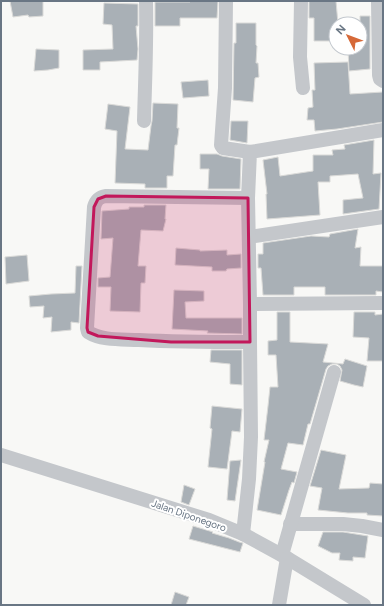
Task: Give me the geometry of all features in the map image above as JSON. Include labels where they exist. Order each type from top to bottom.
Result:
[{"type":"street","points":[[144,121],[147,29],[146,1]]},
{"type":"street","points":[[226,1],[221,145],[223,148],[250,152],[383,130]]},
{"type":"street","points":[[301,1],[300,57],[303,88]]},
{"type":"street","points":[[378,1],[379,75],[380,79],[383,81]]},
{"type":"street","points":[[243,534],[251,437],[248,198],[250,152]]},
{"type":"street","points":[[248,198],[101,197],[95,203],[94,207],[87,328],[88,332],[91,334],[110,339],[171,342],[250,342]]},
{"type":"street","points":[[249,237],[383,218]]},
{"type":"street","points":[[250,304],[383,302]]},
{"type":"street","points":[[279,605],[284,556],[290,524],[334,372]]},
{"type":"street","name":"Jalan Diponegoro","points":[[1,455],[209,520],[243,534],[284,556],[364,605]]},
{"type":"street","points":[[290,524],[343,524],[383,530]]},
{"type":"highlighted area","points":[[106,196],[248,198],[250,342],[171,342],[98,336],[88,332],[87,328],[94,207],[98,199]]},
{"type":"building","points":[[10,1],[43,1],[43,16],[29,17],[28,15],[13,17]]},
{"type":"building","points":[[218,1],[217,18],[180,18],[180,26],[155,26],[155,2]]},
{"type":"building","points":[[309,1],[336,1],[337,16],[328,16],[328,41],[314,41],[314,18],[309,18]]},
{"type":"building","points":[[104,3],[138,4],[138,26],[136,26],[138,49],[137,60],[100,62],[100,70],[83,70],[83,50],[113,49],[112,25],[103,24]]},
{"type":"building","points":[[368,16],[370,16],[370,69],[349,71],[348,56],[368,56]]},
{"type":"building","points":[[236,23],[256,23],[256,63],[258,63],[259,77],[255,78],[253,102],[233,100],[234,43],[236,43]]},
{"type":"building","points":[[36,49],[59,50],[59,68],[34,71]]},
{"type":"building","points":[[348,62],[350,94],[383,92],[383,122],[315,131],[314,120],[307,120],[308,108],[313,107],[312,90],[315,90],[314,63]]},
{"type":"building","points":[[208,80],[209,96],[183,98],[181,82]]},
{"type":"building","points":[[153,103],[178,104],[177,128],[179,128],[177,145],[175,145],[173,176],[167,176],[167,188],[145,188],[145,184],[115,183],[117,131],[105,129],[108,104],[130,107],[125,149],[148,150]]},
{"type":"building","points":[[231,121],[248,121],[247,143],[230,140]]},
{"type":"building","points":[[374,140],[373,174],[381,173],[379,209],[343,214],[343,200],[363,198],[358,174],[330,176],[330,182],[318,182],[320,215],[267,219],[267,194],[263,160],[278,157],[280,176],[313,171],[313,155],[333,155],[332,150],[345,149],[344,145]]},
{"type":"building","points":[[200,154],[217,154],[241,159],[240,189],[208,189],[209,169],[200,169]]},
{"type":"building","points":[[144,205],[166,205],[166,219],[163,231],[141,230],[138,266],[146,266],[145,283],[141,283],[140,312],[110,311],[111,287],[98,287],[98,278],[110,277],[113,238],[101,239],[102,211],[129,209],[129,207],[144,207]]},
{"type":"building","points":[[358,229],[355,248],[361,247],[360,266],[383,266],[383,292],[376,291],[376,295],[325,295],[325,287],[294,287],[294,295],[263,295],[261,268],[258,268],[258,254],[263,254],[263,243],[311,236],[329,237],[330,234]]},
{"type":"building","points":[[176,248],[200,251],[227,250],[227,255],[241,254],[241,268],[227,269],[226,271],[212,271],[212,267],[175,265]]},
{"type":"building","points":[[27,255],[29,281],[6,284],[5,257]]},
{"type":"building","points":[[76,266],[82,266],[79,323],[71,322],[71,330],[51,332],[52,317],[43,318],[44,306],[30,307],[29,296],[75,293]]},
{"type":"building","points":[[174,290],[204,291],[204,301],[185,302],[186,318],[242,318],[242,334],[207,333],[208,331],[172,329]]},
{"type":"building","points":[[277,312],[290,312],[290,342],[328,344],[323,362],[343,364],[345,359],[367,366],[363,387],[340,381],[342,370],[337,364],[332,364],[326,369],[310,424],[308,424],[303,445],[288,443],[281,469],[297,472],[294,483],[292,482],[289,490],[281,515],[257,510],[264,462],[269,440],[264,440],[270,387],[278,387],[276,355],[268,355],[268,341],[277,340]]},
{"type":"building","points":[[354,312],[375,312],[375,315],[383,314],[383,361],[367,361],[369,338],[353,337]]},
{"type":"building","points":[[211,350],[242,350],[242,385],[230,384],[230,364],[210,362]]},
{"type":"building","points":[[212,406],[242,409],[240,432],[232,431],[227,469],[208,467],[212,429],[210,428]]},
{"type":"building","points":[[321,450],[346,455],[339,489],[369,488],[370,483],[383,484],[383,516],[367,515],[367,513],[318,510],[322,488],[310,486]]},
{"type":"building","points":[[241,460],[235,501],[227,500],[230,461]]},
{"type":"building","points":[[184,485],[195,489],[189,505],[181,502]]},
{"type":"building","points":[[193,526],[243,543],[240,552],[189,539]]},
{"type":"building","points":[[323,532],[343,532],[368,536],[365,558],[353,557],[353,561],[339,560],[340,553],[332,553],[318,546]]},
{"type":"building","points":[[175,592],[189,597],[186,605],[171,605]]}]
